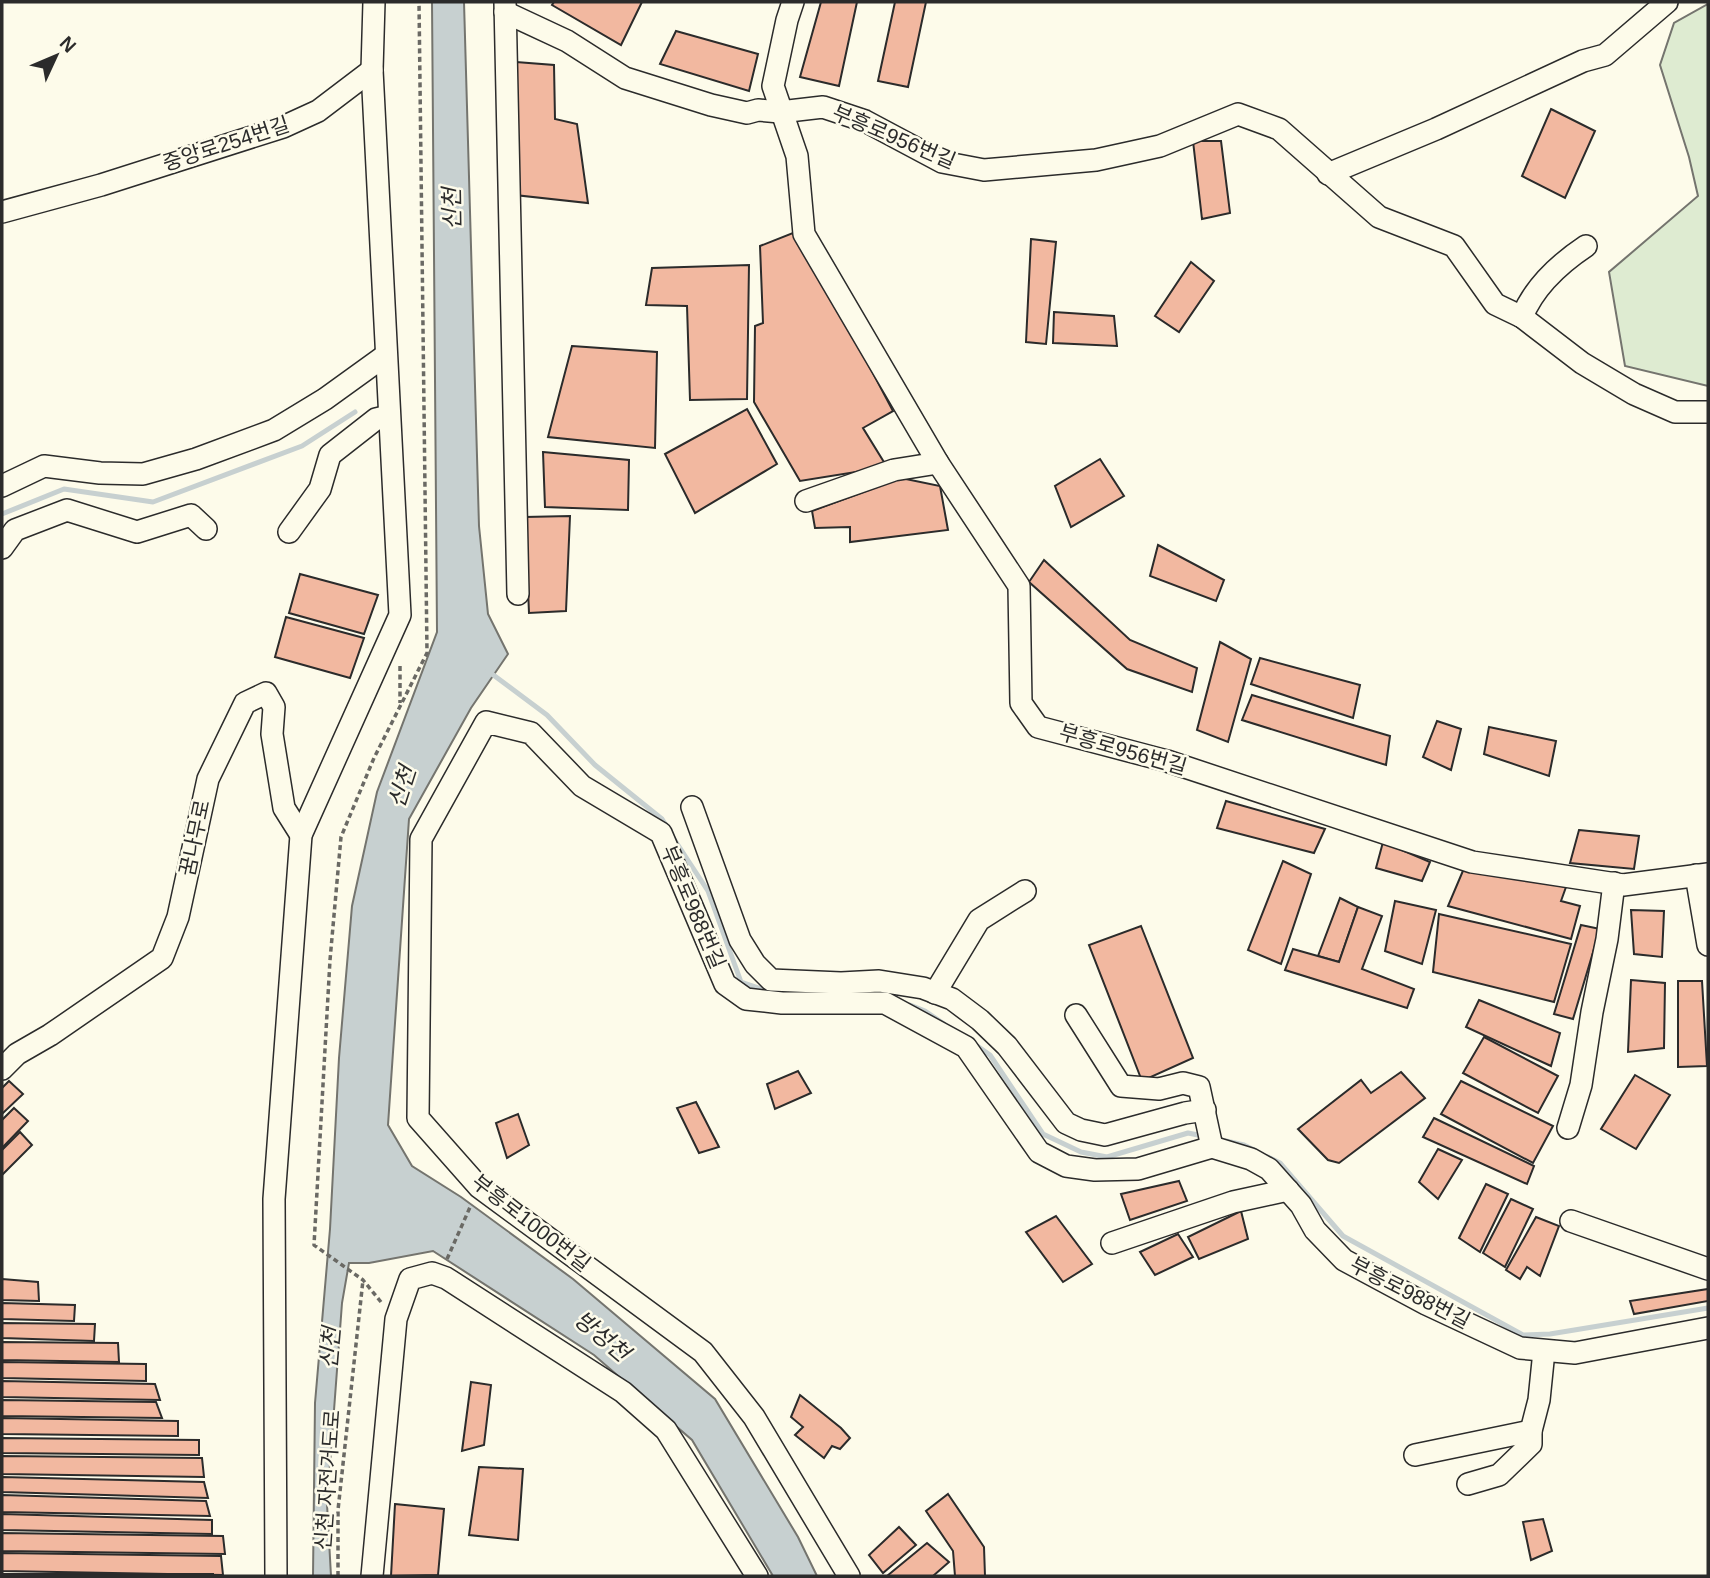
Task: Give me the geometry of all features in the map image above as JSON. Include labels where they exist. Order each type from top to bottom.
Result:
[{"type":"street","points":[[276,1576],[274,1199],[301,835],[400,615],[372,70],[374,2]]},
{"type":"street","points":[[780,112],[772,86],[786,20],[793,2]]},
{"type":"street","points":[[1328,174],[1436,129],[1563,70],[1605,55],[1662,6]]},
{"type":"street","points":[[505,7],[519,594]]},
{"type":"street","name":"부흥로956번길","points":[[505,7],[567,41],[625,78],[711,105],[747,113],[758,110],[780,112],[822,107],[864,121],[942,162],[984,170],[1096,160],[1160,146],[1237,114],[1279,129],[1379,217],[1454,246],[1495,304],[1522,317],[1582,363],[1634,394],[1675,412],[1708,412]]},
{"type":"street","name":"중앙로254번길","points":[[2,212],[101,185],[283,127],[318,111],[372,70]]},
{"type":"street","name":"부흥로956번길","points":[[780,112],[797,156],[804,234],[938,463],[1019,586],[1021,702],[1038,727],[1167,761],[1472,862],[1623,885],[1702,875]]},
{"type":"street","points":[[1522,317],[1530,298],[1566,259],[1586,246]]},
{"type":"street","points":[[2,486],[44,466],[100,473],[144,474],[196,459],[274,430],[386,355]]},
{"type":"street","points":[[289,532],[320,489],[330,455],[376,419],[389,416]]},
{"type":"street","points":[[806,501],[894,470],[938,463]]},
{"type":"street","points":[[2,548],[15,530],[67,510],[137,532],[191,514],[206,529]]},
{"type":"street","name":"꿈나무로","points":[[2,1069],[17,1054],[50,1035],[162,958],[178,918],[208,779],[244,703],[266,693],[274,707],[272,734],[284,808],[301,835]]},
{"type":"street","name":"부흥로988번길","points":[[486,722],[531,733],[582,786],[661,832],[725,984],[746,999],[782,1003],[885,1003],[966,1047],[1039,1152],[1066,1166],[1095,1170],[1138,1169],[1212,1147],[1251,1159],[1269,1169],[1301,1205],[1315,1230],[1344,1260],[1426,1304],[1520,1348],[1575,1353],[1708,1328]]},
{"type":"street","name":"부흥로1000번길","points":[[486,722],[421,839],[418,1118],[479,1187],[703,1352],[754,1417],[849,1576]]},
{"type":"street","points":[[692,807],[740,940],[755,964],[771,980],[841,983],[879,981],[923,988],[952,999],[989,1028],[1021,1063],[1049,1104],[1066,1123],[1073,1126],[1105,1135],[1205,1110]]},
{"type":"street","points":[[1702,875],[1708,945]]},
{"type":"street","points":[[1568,1128],[1581,1085],[1607,939],[1614,883]]},
{"type":"street","points":[[935,993],[979,920],[1026,891]]},
{"type":"street","points":[[1076,1016],[1121,1086],[1159,1089],[1184,1083],[1199,1087],[1212,1147]]},
{"type":"street","points":[[1112,1243],[1233,1202],[1288,1190]]},
{"type":"street","points":[[1571,1221],[1708,1269]]},
{"type":"street","points":[[372,1576],[396,1319],[410,1279],[432,1273],[446,1278],[623,1392],[666,1430],[757,1576]]},
{"type":"street","points":[[1468,1484],[1499,1475],[1531,1444],[1544,1351]]},
{"type":"street","points":[[1415,1455],[1531,1430]]},
{"type":"path","points":[[439,1276],[479,1187]]},
{"type":"path","points":[[314,1245],[363,1280],[396,1319]]},
{"type":"path","name":"신천 자전거도로","points":[[338,1576],[338,1510],[363,1280]]},
{"type":"green space","points":[[1708,4],[1708,386],[1625,366],[1609,272],[1698,196],[1689,157],[1660,65],[1674,23]]},
{"type":"water","points":[[432,2],[464,2],[479,526],[488,614],[508,654],[471,708],[409,819],[388,1125],[412,1166],[461,1197],[573,1279],[715,1399],[798,1537],[817,1576],[773,1576],[692,1440],[594,1355],[433,1251],[369,1263],[349,1263],[342,1303],[327,1504],[331,1576],[313,1576],[315,1403],[352,906],[377,792],[437,632]]},
{"type":"building","points":[[554,2],[642,2],[621,45],[552,5]]},
{"type":"building","points":[[821,2],[857,2],[839,86],[800,77]]},
{"type":"building","points":[[895,2],[926,2],[908,87],[878,81]]},
{"type":"building","points":[[676,31],[758,54],[749,91],[660,64]]},
{"type":"building","points":[[516,62],[554,65],[555,119],[577,124],[588,203],[515,195]]},
{"type":"building","points":[[1551,109],[1595,131],[1565,198],[1522,176]]},
{"type":"building","points":[[1193,141],[1221,141],[1230,213],[1202,219]]},
{"type":"building","points":[[798,231],[893,411],[863,428],[887,467],[800,481],[754,402],[755,326],[763,323],[760,246]]},
{"type":"building","points":[[1031,239],[1056,242],[1046,344],[1026,342]]},
{"type":"building","points":[[1191,262],[1214,281],[1179,332],[1155,316]]},
{"type":"building","points":[[749,265],[747,399],[690,400],[687,306],[646,305],[652,268]]},
{"type":"building","points":[[1054,312],[1114,316],[1117,346],[1053,343]]},
{"type":"building","points":[[572,346],[657,352],[655,448],[548,437]]},
{"type":"building","points":[[747,409],[777,464],[695,513],[665,454]]},
{"type":"building","points":[[543,452],[629,460],[628,510],[545,507]]},
{"type":"building","points":[[1100,459],[1124,496],[1071,527],[1055,486]]},
{"type":"building","points":[[901,478],[940,486],[948,530],[850,542],[850,527],[815,528],[812,511]]},
{"type":"building","points":[[570,516],[566,611],[529,613],[525,517]]},
{"type":"building","points":[[1158,545],[1224,580],[1216,601],[1150,576]]},
{"type":"building","points":[[1044,560],[1130,640],[1197,668],[1192,692],[1127,669],[1029,582]]},
{"type":"building","points":[[300,574],[378,595],[364,634],[289,613]]},
{"type":"building","points":[[286,617],[364,638],[350,678],[275,657]]},
{"type":"building","points":[[1220,642],[1251,659],[1228,742],[1197,730]]},
{"type":"building","points":[[1260,658],[1360,685],[1353,718],[1251,684]]},
{"type":"building","points":[[1252,695],[1390,736],[1386,765],[1242,720]]},
{"type":"building","points":[[1437,721],[1461,729],[1451,770],[1423,757]]},
{"type":"building","points":[[1489,727],[1556,741],[1549,776],[1484,754]]},
{"type":"building","points":[[1226,801],[1325,829],[1314,853],[1217,828]]},
{"type":"building","points":[[1579,830],[1639,836],[1634,869],[1570,863]]},
{"type":"building","points":[[1383,842],[1430,862],[1422,881],[1376,868]]},
{"type":"building","points":[[1283,861],[1311,874],[1281,964],[1248,950]]},
{"type":"building","points":[[1465,866],[1566,887],[1561,901],[1580,906],[1571,939],[1448,906]]},
{"type":"building","points":[[1340,898],[1358,907],[1339,962],[1318,956]]},
{"type":"building","points":[[1395,901],[1436,910],[1422,964],[1385,951]]},
{"type":"building","points":[[1358,907],[1382,916],[1362,969],[1414,989],[1407,1008],[1285,970],[1293,949],[1339,962]]},
{"type":"building","points":[[1631,910],[1664,911],[1662,957],[1634,954]]},
{"type":"building","points":[[1439,914],[1571,944],[1554,1002],[1433,972]]},
{"type":"building","points":[[1581,925],[1600,929],[1573,1019],[1554,1014]]},
{"type":"building","points":[[1141,926],[1193,1058],[1142,1081],[1089,945]]},
{"type":"building","points":[[1631,980],[1665,983],[1664,1048],[1628,1052]]},
{"type":"building","points":[[1678,981],[1702,981],[1707,1066],[1678,1067]]},
{"type":"building","points":[[1479,1000],[1560,1033],[1551,1066],[1466,1027]]},
{"type":"building","points":[[1484,1037],[1558,1076],[1538,1113],[1463,1073]]},
{"type":"building","points":[[798,1071],[811,1093],[775,1109],[767,1084]]},
{"type":"building","points":[[1401,1072],[1425,1098],[1339,1163],[1328,1160],[1298,1129],[1361,1080],[1371,1093]]},
{"type":"building","points":[[1635,1075],[1670,1095],[1636,1149],[1601,1129]]},
{"type":"building","points":[[9,1081],[23,1094],[2,1114],[2,1088]]},
{"type":"building","points":[[1461,1081],[1553,1126],[1533,1163],[1441,1114]]},
{"type":"building","points":[[696,1102],[719,1147],[699,1153],[677,1108]]},
{"type":"building","points":[[14,1108],[28,1121],[2,1148],[2,1120]]},
{"type":"building","points":[[518,1114],[529,1145],[507,1158],[496,1123]]},
{"type":"building","points":[[1434,1118],[1534,1166],[1527,1184],[1423,1137]]},
{"type":"building","points":[[20,1132],[32,1145],[2,1175],[2,1150]]},
{"type":"building","points":[[1438,1149],[1462,1160],[1438,1199],[1419,1182]]},
{"type":"building","points":[[1179,1181],[1187,1201],[1130,1220],[1121,1194]]},
{"type":"building","points":[[1486,1184],[1508,1194],[1480,1252],[1459,1238]]},
{"type":"building","points":[[1511,1199],[1533,1209],[1505,1267],[1483,1253]]},
{"type":"building","points":[[1241,1211],[1248,1239],[1199,1259],[1188,1237]]},
{"type":"building","points":[[1056,1216],[1092,1264],[1063,1282],[1026,1232]]},
{"type":"building","points":[[1536,1217],[1559,1226],[1540,1276],[1527,1267],[1520,1279],[1506,1270]]},
{"type":"building","points":[[1178,1234],[1193,1257],[1155,1275],[1140,1252]]},
{"type":"building","points":[[2,1279],[38,1282],[39,1301],[2,1300]]},
{"type":"building","points":[[1708,1289],[1708,1301],[1634,1314],[1630,1301]]},
{"type":"building","points":[[2,1303],[75,1305],[74,1321],[2,1319]]},
{"type":"building","points":[[2,1323],[95,1324],[94,1341],[2,1338]]},
{"type":"building","points":[[2,1342],[118,1343],[119,1362],[2,1360]]},
{"type":"building","points":[[2,1362],[146,1364],[146,1381],[2,1378]]},
{"type":"building","points":[[2,1381],[155,1384],[160,1400],[2,1397]]},
{"type":"building","points":[[471,1382],[491,1385],[484,1445],[462,1451]]},
{"type":"building","points":[[800,1395],[850,1438],[840,1449],[832,1446],[824,1458],[795,1435],[803,1427],[791,1417]]},
{"type":"building","points":[[2,1400],[156,1402],[162,1418],[2,1416]]},
{"type":"building","points":[[2,1418],[178,1421],[178,1436],[2,1434]]},
{"type":"building","points":[[2,1438],[199,1440],[199,1455],[2,1453]]},
{"type":"building","points":[[2,1456],[202,1458],[204,1477],[2,1474]]},
{"type":"building","points":[[479,1467],[523,1469],[518,1540],[469,1535]]},
{"type":"building","points":[[2,1477],[204,1482],[208,1498],[2,1492]]},
{"type":"building","points":[[948,1494],[984,1547],[985,1576],[955,1576],[953,1551],[926,1511]]},
{"type":"building","points":[[2,1495],[206,1501],[210,1516],[2,1512]]},
{"type":"building","points":[[395,1504],[444,1509],[438,1575],[391,1576]]},
{"type":"building","points":[[2,1514],[212,1520],[212,1534],[2,1530]]},
{"type":"building","points":[[1543,1519],[1552,1551],[1531,1560],[1523,1522]]},
{"type":"building","points":[[899,1527],[916,1545],[883,1573],[869,1555]]},
{"type":"building","points":[[2,1533],[223,1536],[225,1554],[2,1551]]},
{"type":"building","points":[[927,1543],[949,1562],[933,1576],[887,1576]]},
{"type":"building","points":[[2,1553],[221,1556],[223,1575],[2,1571]]},
{"type":"building","points":[[213,1574],[213,1576],[2,1576]]},
{"type":"waterway","points":[[2,514],[64,489],[153,502],[302,446],[355,412]]},
{"type":"waterway","points":[[488,671],[547,715],[595,765],[662,819],[667,827]]},
{"type":"waterway","points":[[674,839],[708,891],[741,982],[770,992]]},
{"type":"waterway","points":[[910,1005],[944,1024]]},
{"type":"waterway","points":[[973,1043],[990,1055],[1043,1134],[1081,1152],[1107,1157],[1188,1133],[1203,1136]]},
{"type":"waterway","points":[[1226,1141],[1256,1151]]},
{"type":"waterway","points":[[1268,1157],[1280,1163],[1343,1236],[1523,1335],[1550,1334],[1708,1308]]},
{"type":"water label","name":"신천","points":[[452,209]]},
{"type":"water label","name":"신천","points":[[402,787]]},
{"type":"water label","name":"방성천","points":[[602,1336]]},
{"type":"water label","name":"신천","points":[[330,1348]]}]
